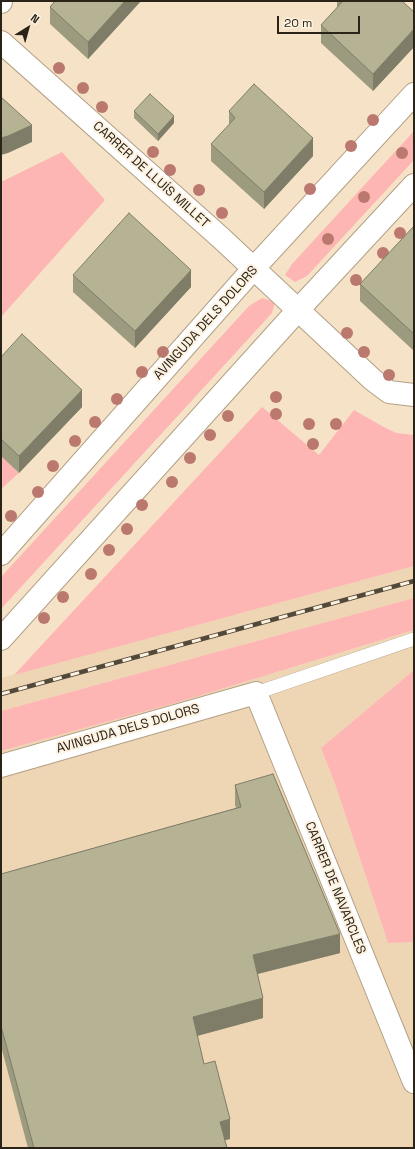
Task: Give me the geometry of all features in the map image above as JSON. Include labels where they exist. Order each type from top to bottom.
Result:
[{"type":"street","name":"CARRER DE LLUÍS MILLET","points":[[1,42],[254,268],[373,380],[389,392],[414,395]]},
{"type":"street","name":"AVINGUDA DELS DOLORS","points":[[1,554],[254,268],[414,94]]},
{"type":"street","points":[[1,639],[298,310],[414,185]]},
{"type":"street","name":"AVINGUDA DELS DOLORS","points":[[1,766],[256,693]]},
{"type":"street","name":"CARRER DE NAVARCLES","points":[[256,693],[414,1082]]},
{"type":"lane","points":[[256,693],[414,639]]},
{"type":"shaded area","points":[[414,131],[414,160],[307,276],[295,282],[285,275],[292,264]]},
{"type":"shaded area","points":[[62,152],[105,200],[1,317],[1,182]]},
{"type":"shaded area","points":[[262,298],[275,302],[272,313],[1,609],[1,577],[249,306]]},
{"type":"shaded area","points":[[262,407],[319,455],[354,410],[396,433],[414,435],[414,566],[14,675]]},
{"type":"shaded area","points":[[1,456],[19,473],[1,489]]},
{"type":"shaded area","points":[[414,566],[414,598],[1,711],[1,678]]},
{"type":"shaded area","points":[[414,598],[414,630],[179,702],[1,751],[1,711]]},
{"type":"shaded area","points":[[414,630],[414,670],[321,748],[335,784],[388,943],[414,942],[414,1148],[1,1148],[1,751],[179,702]]},
{"type":"shaded area","points":[[414,670],[414,942],[388,943],[335,784],[321,748]]},
{"type":"building","points":[[55,1],[125,1],[88,42],[50,7]]},
{"type":"building","points":[[343,1],[402,1],[414,12],[414,29],[373,74],[321,25]]},
{"type":"building","points":[[254,84],[313,138],[264,192],[211,144],[235,118],[229,111]]},
{"type":"building","points":[[150,94],[174,116],[158,134],[134,111]]},
{"type":"building","points":[[1,97],[32,125],[1,138]]},
{"type":"building","points":[[129,213],[191,270],[135,331],[73,275]]},
{"type":"building","points":[[414,226],[414,334],[360,284]]},
{"type":"building","points":[[22,334],[82,390],[19,456],[1,439],[1,357]]},
{"type":"building","points":[[273,774],[340,934],[253,955],[263,998],[193,1017],[204,1064],[215,1061],[230,1119],[220,1122],[227,1148],[34,1148],[1,1026],[1,874],[241,807],[235,785]]},
{"type":"railway","points":[[1,694],[414,581]]}]
